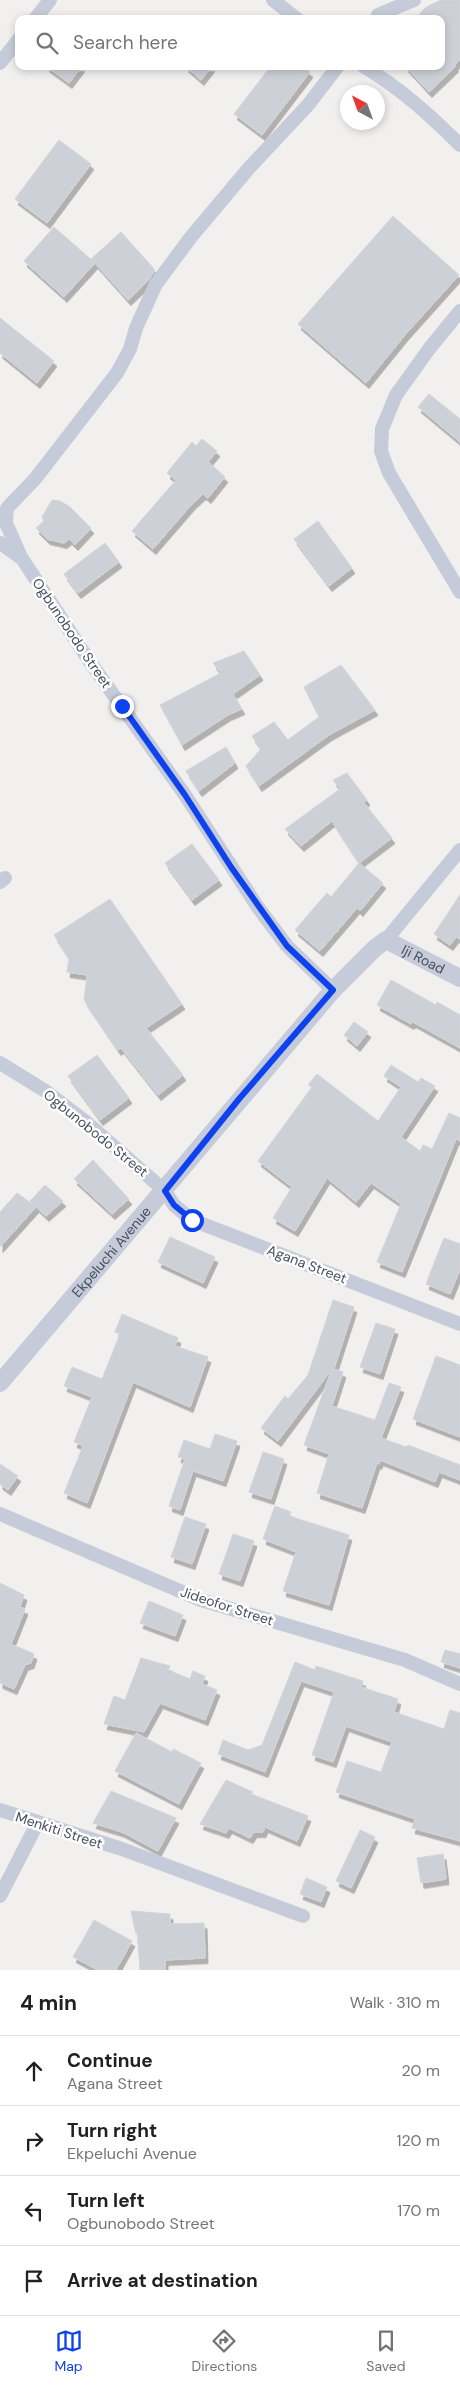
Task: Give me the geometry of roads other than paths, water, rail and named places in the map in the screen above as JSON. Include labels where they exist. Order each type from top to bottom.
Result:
[{"type":"street","points":[[38,15],[50,0]]},
{"type":"street","points":[[273,0],[292,15]]},
{"type":"street","points":[[378,15],[389,0]]},
{"type":"street","points":[[380,15],[414,0]]},
{"type":"street","points":[[0,63],[15,44]]},
{"type":"street","name":"Ogbunobodo Street","points":[[333,990],[287,946],[257,906],[185,795],[90,662],[21,557],[6,523],[7,508],[35,479],[117,373],[130,349],[136,328],[156,284],[191,237],[250,168],[308,105],[335,70]]},
{"type":"street","points":[[369,70],[401,91],[435,120],[460,145]]},
{"type":"street","points":[[460,311],[429,349],[396,395],[382,429],[381,451],[389,473],[460,592]]},
{"type":"street","points":[[0,543],[21,557]]},
{"type":"street","name":"Ekpeluchi Avenue","points":[[0,1383],[165,1191],[239,1099],[333,990],[386,940],[460,850]]},
{"type":"street","name":"Iji Road","points":[[386,940],[460,978]]},
{"type":"street","name":"Ogbunobodo Street","points":[[0,1062],[47,1092],[86,1122],[165,1191]]},
{"type":"street","name":"Agana Street","points":[[165,1191],[174,1205],[192,1220],[460,1324]]},
{"type":"street","name":"Jideofor Street","points":[[0,1514],[201,1600],[405,1660],[460,1684]]},
{"type":"street","name":"Menkiti Street","points":[[0,1810],[37,1824],[119,1848],[303,1916]]},
{"type":"street","points":[[0,1896],[37,1824]]}]
